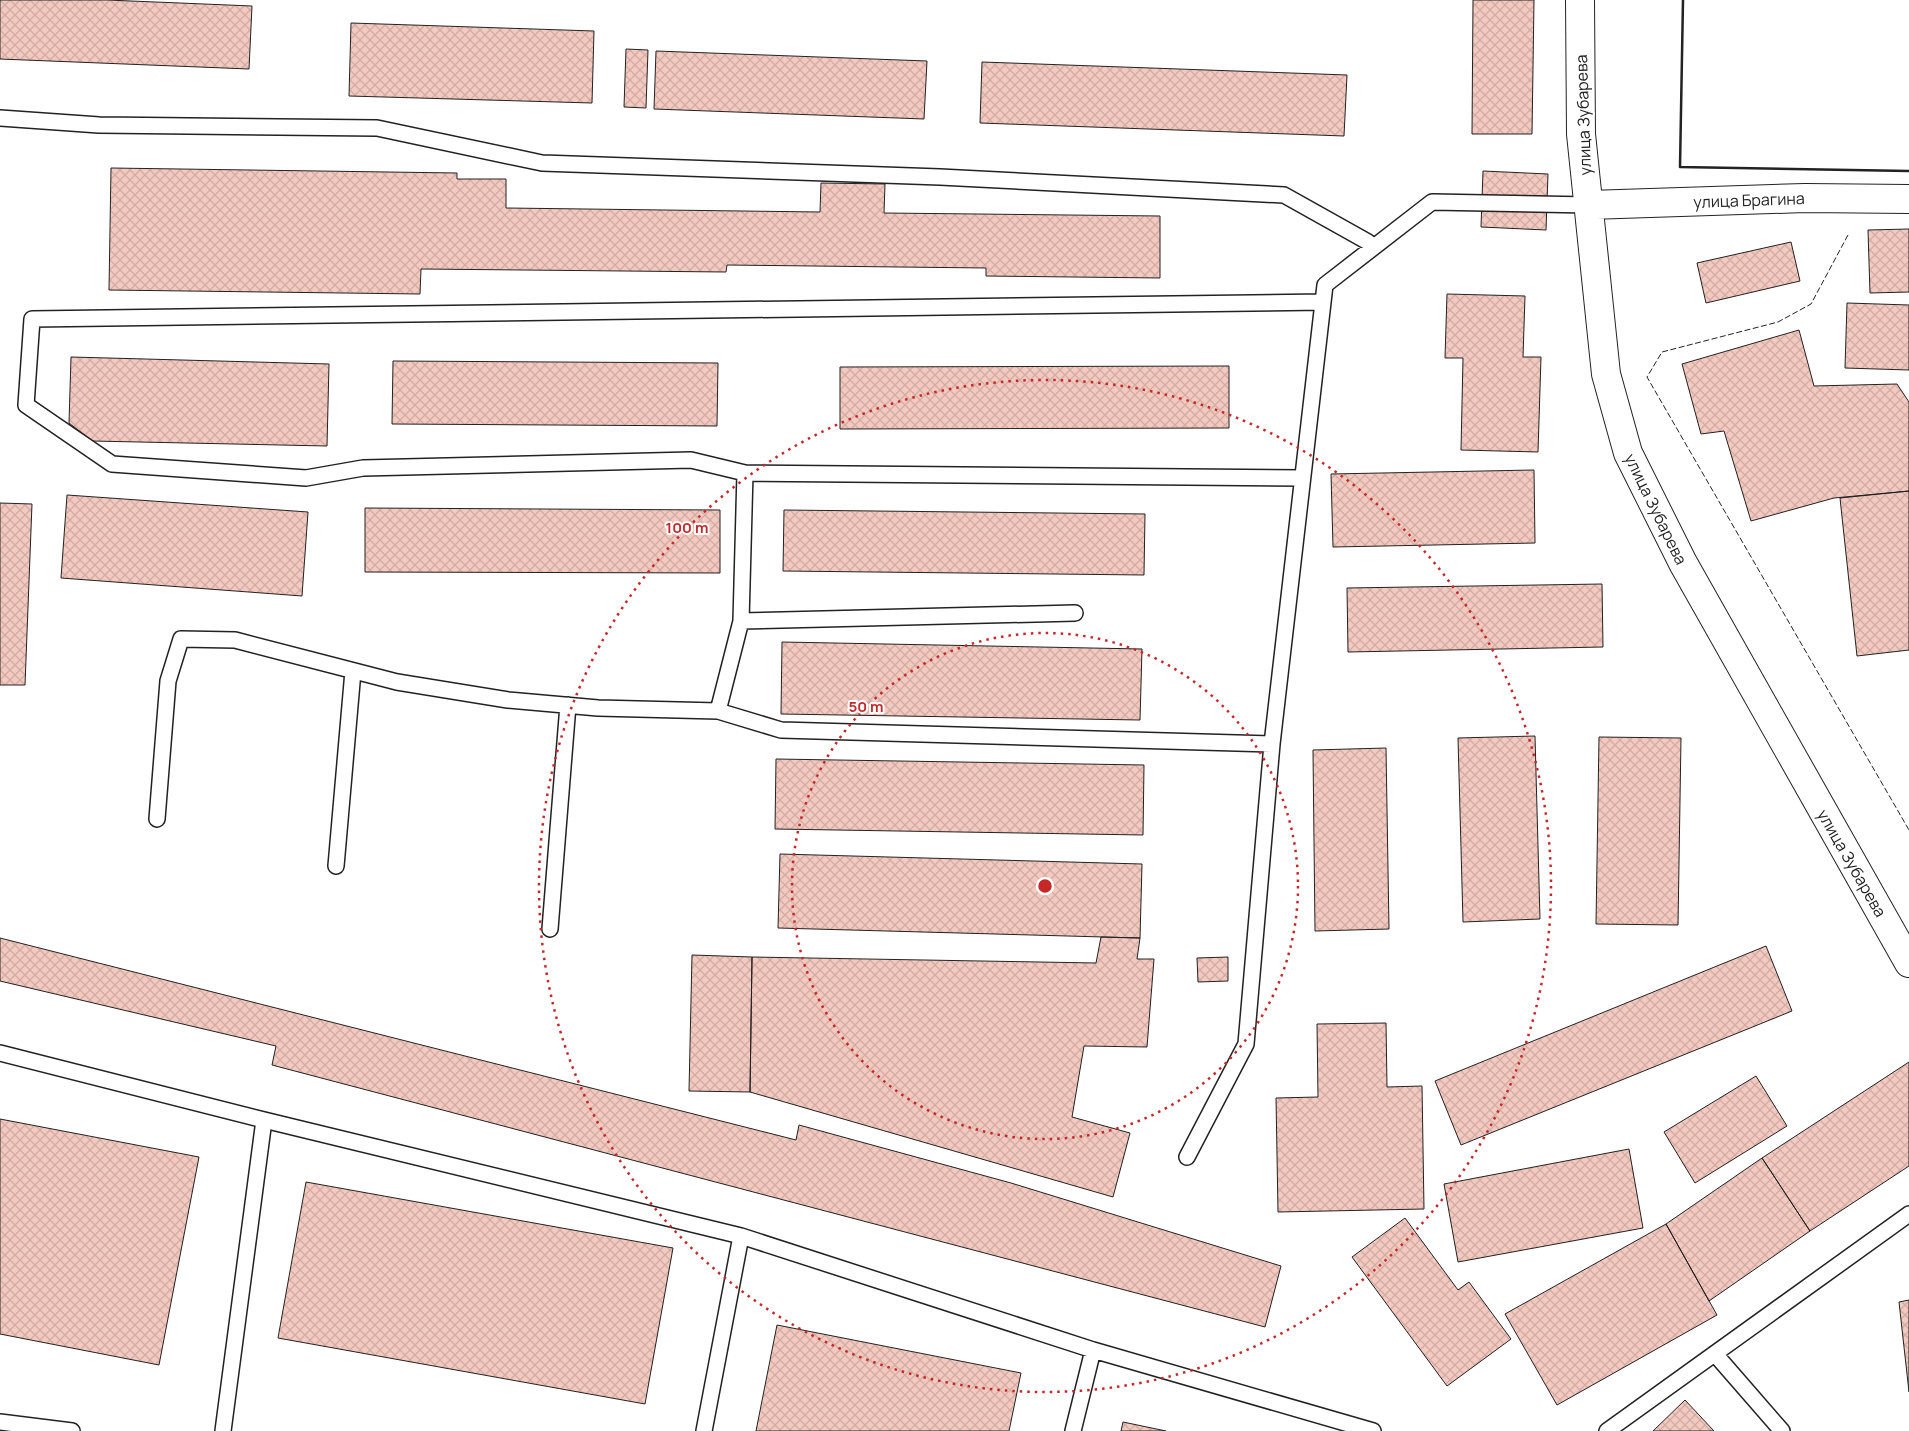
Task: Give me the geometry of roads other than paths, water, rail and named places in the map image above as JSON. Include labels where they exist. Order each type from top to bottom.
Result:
[{"type":"street","name":"улица Зубарева","points":[[1580,0],[1581,134],[1606,374],[1628,453],[1683,563],[1909,963]]},
{"type":"street","name":"улица Брагина","points":[[1589,205],[1805,198],[1909,199]]},
{"type":"lane","points":[[0,118],[99,124],[377,128],[542,163],[940,177],[1284,195],[1368,242]]},
{"type":"lane","points":[[1187,1157],[1246,1044],[1272,744],[1325,285],[1432,202],[1589,205]]},
{"type":"lane","points":[[1302,478],[746,473],[691,460],[363,468],[306,478],[112,464],[26,405],[32,319],[1323,302]]},
{"type":"lane","points":[[718,711],[741,621],[746,473]]},
{"type":"lane","points":[[741,621],[1075,613]]},
{"type":"lane","points":[[157,819],[168,681],[181,639],[235,640],[397,682],[490,697],[598,708],[718,711],[781,730],[1272,744]]},
{"type":"lane","points":[[336,866],[353,671]]},
{"type":"lane","points":[[550,929],[568,705]]},
{"type":"lane","points":[[0,1053],[264,1120],[741,1236],[1093,1350],[1373,1431]]},
{"type":"lane","points":[[223,1431],[264,1120]]},
{"type":"lane","points":[[1607,1431],[1909,1214]]},
{"type":"lane","points":[[704,1431],[741,1236]]},
{"type":"lane","points":[[1073,1431],[1093,1350]]},
{"type":"lane","points":[[1715,1354],[1782,1431]]},
{"type":"lane","points":[[0,1422],[72,1431]]}]
